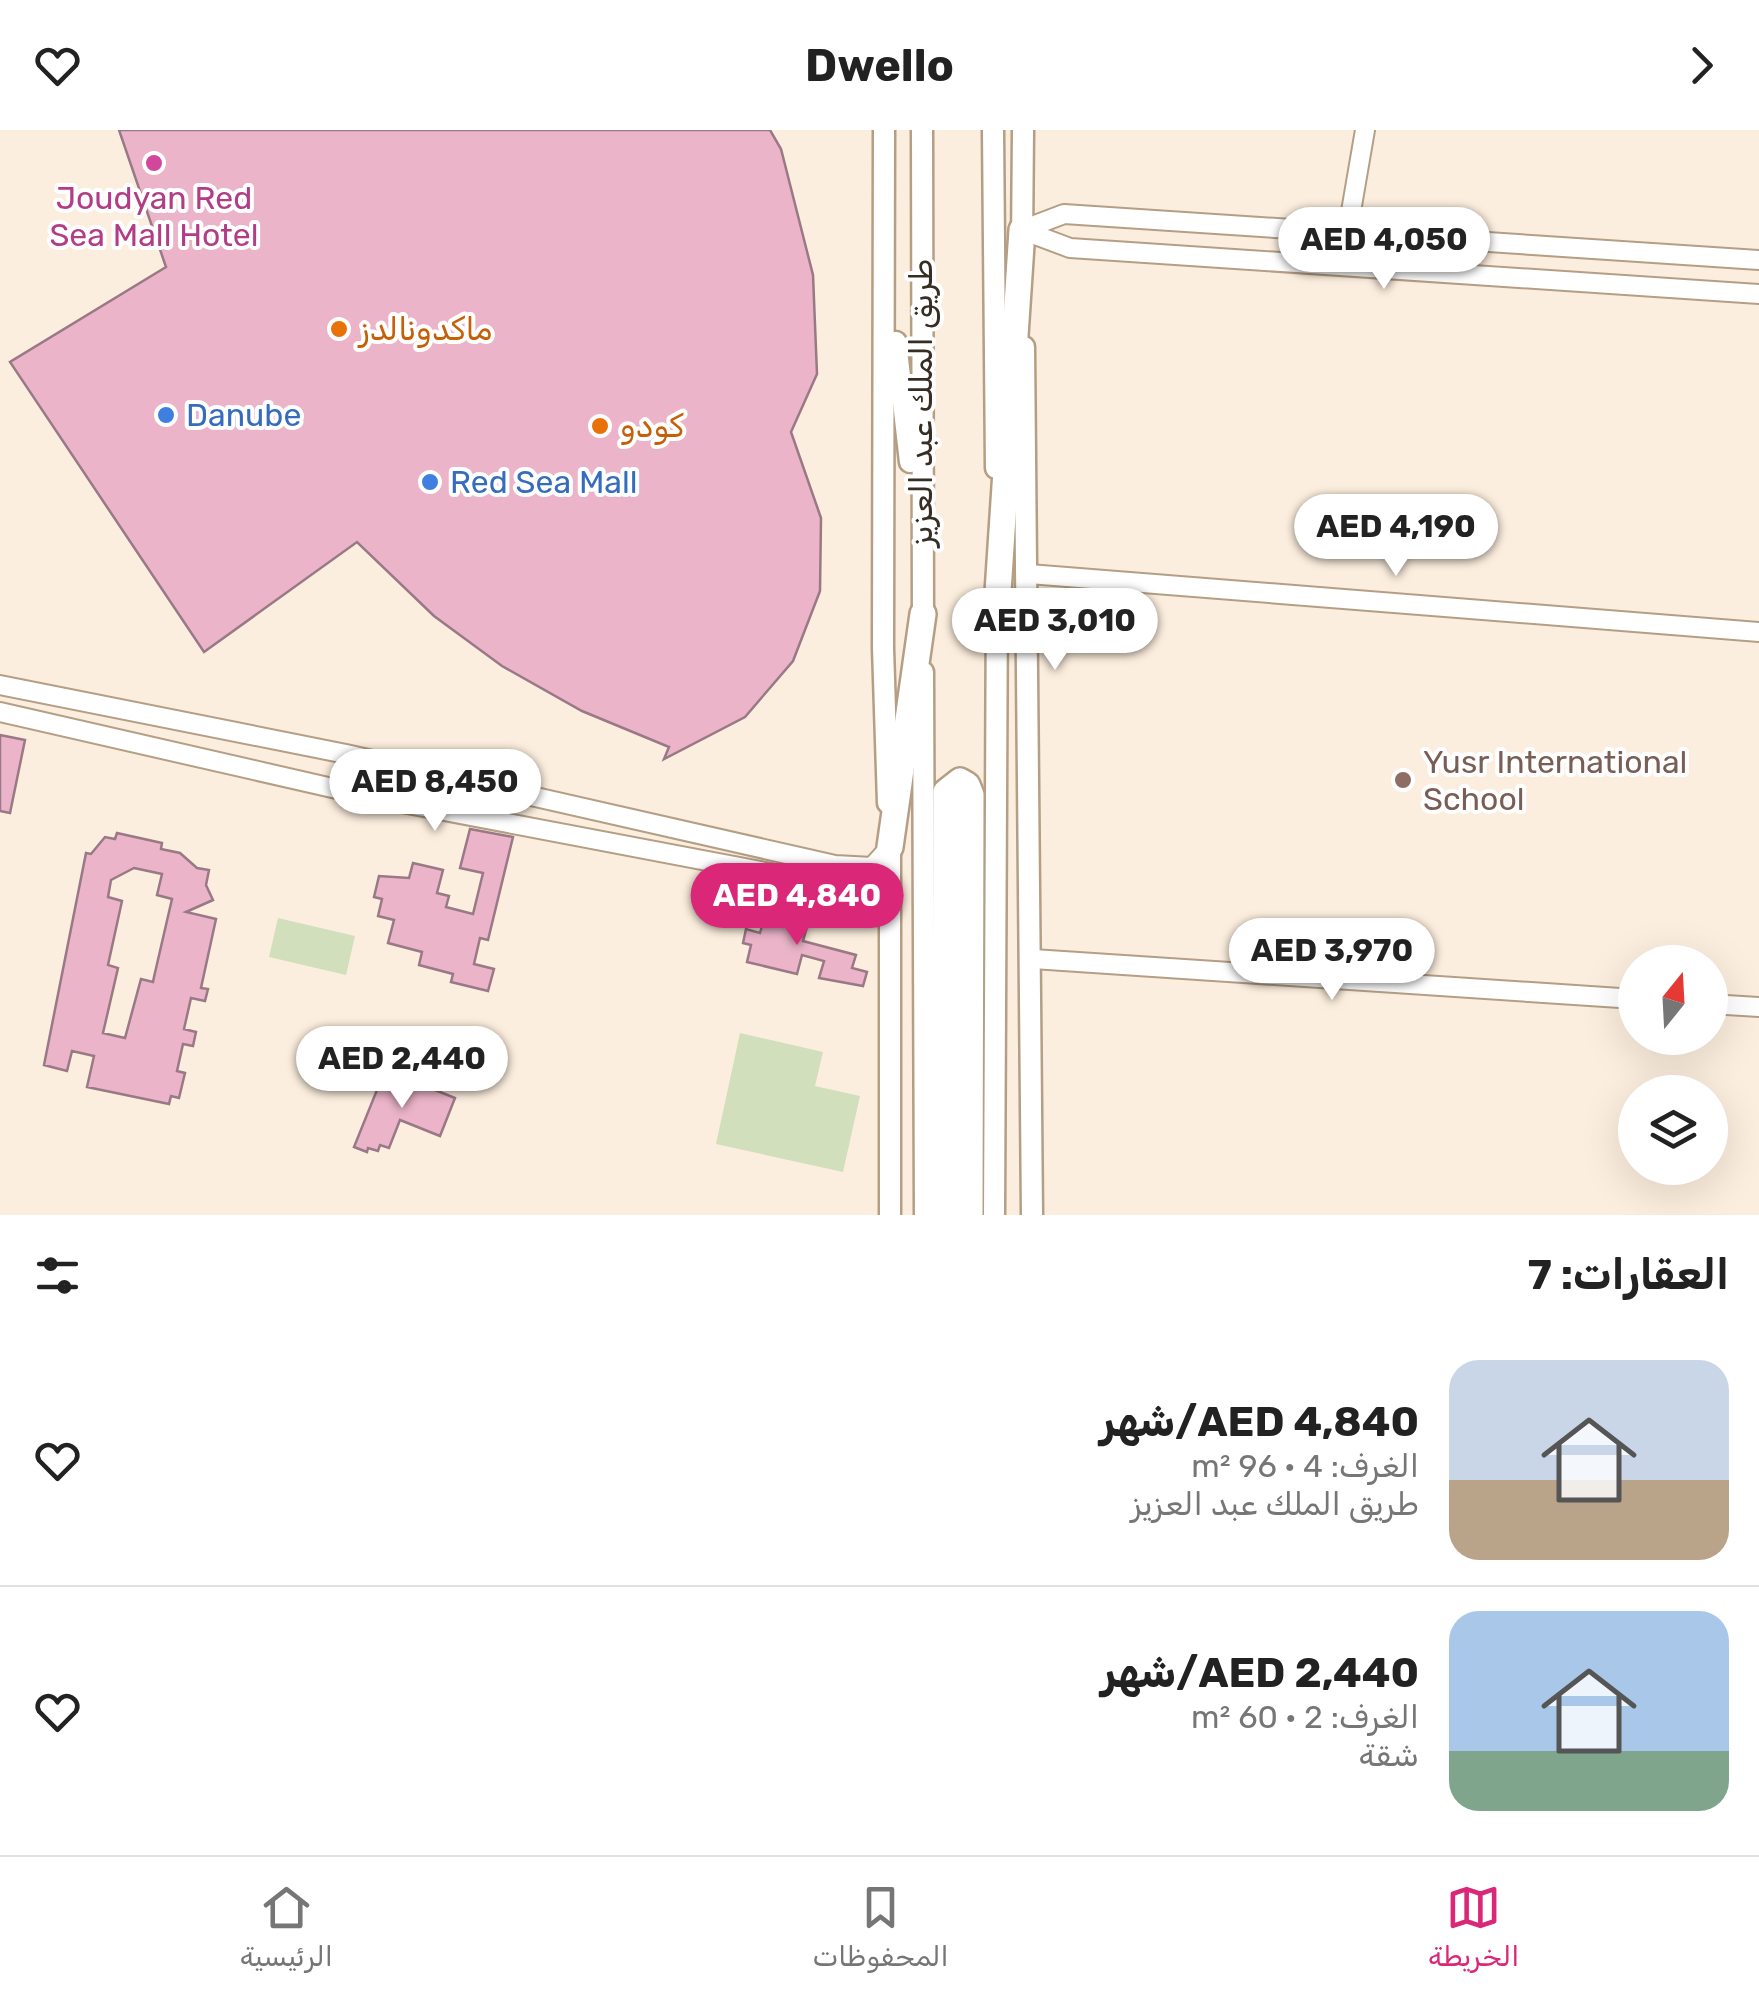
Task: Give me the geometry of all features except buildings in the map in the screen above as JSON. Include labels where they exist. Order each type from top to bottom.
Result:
[{"type":"highway","points":[[997,607],[1022,230]]},
{"type":"highway","points":[[890,847],[923,614]]},
{"type":"highway","points":[[946,1215],[946,792],[960,781],[968,785],[971,795],[970,1215]]},
{"type":"main road","points":[[884,130],[883,648],[892,915],[890,1215]]},
{"type":"main road","name":"طريق الملك عبد العزيز","points":[[922,130],[926,1215]]},
{"type":"main road","points":[[993,130],[997,607],[994,1215]]},
{"type":"main road","points":[[1022,130],[1033,959],[1032,1215]]},
{"type":"main road","points":[[886,250],[921,556]]},
{"type":"street","points":[[1331,265],[1348,229],[1366,130]]},
{"type":"street","points":[[1022,230],[1064,214],[1348,229],[1759,260]]},
{"type":"street","points":[[1022,230],[1070,248],[1759,294]]},
{"type":"street","points":[[1029,574],[1759,632]]},
{"type":"street","points":[[0,685],[834,865],[872,867],[890,847]]},
{"type":"street","points":[[0,712],[376,798],[876,893],[892,915]]},
{"type":"street","points":[[376,798],[384,765]]},
{"type":"street","points":[[1033,959],[1618,998]]},
{"type":"street","points":[[1728,1005],[1759,1007]]},
{"type":"green space","points":[[278,918],[355,936],[346,975],[269,957]]},
{"type":"green space","points":[[740,1033],[823,1052],[815,1086],[860,1096],[843,1172],[716,1144]]},
{"type":"place","name":"Joudyan Red Sea Mall Hotel","points":[[154,163]]},
{"type":"place","name":"ماكدونالدز","points":[[339,329]]},
{"type":"place","name":"Danube","points":[[166,415]]},
{"type":"place","name":"كودو","points":[[600,426]]},
{"type":"place","name":"Red Sea Mall","points":[[430,482]]},
{"type":"place","name":"Yusr International School","points":[[1403,780]]}]
